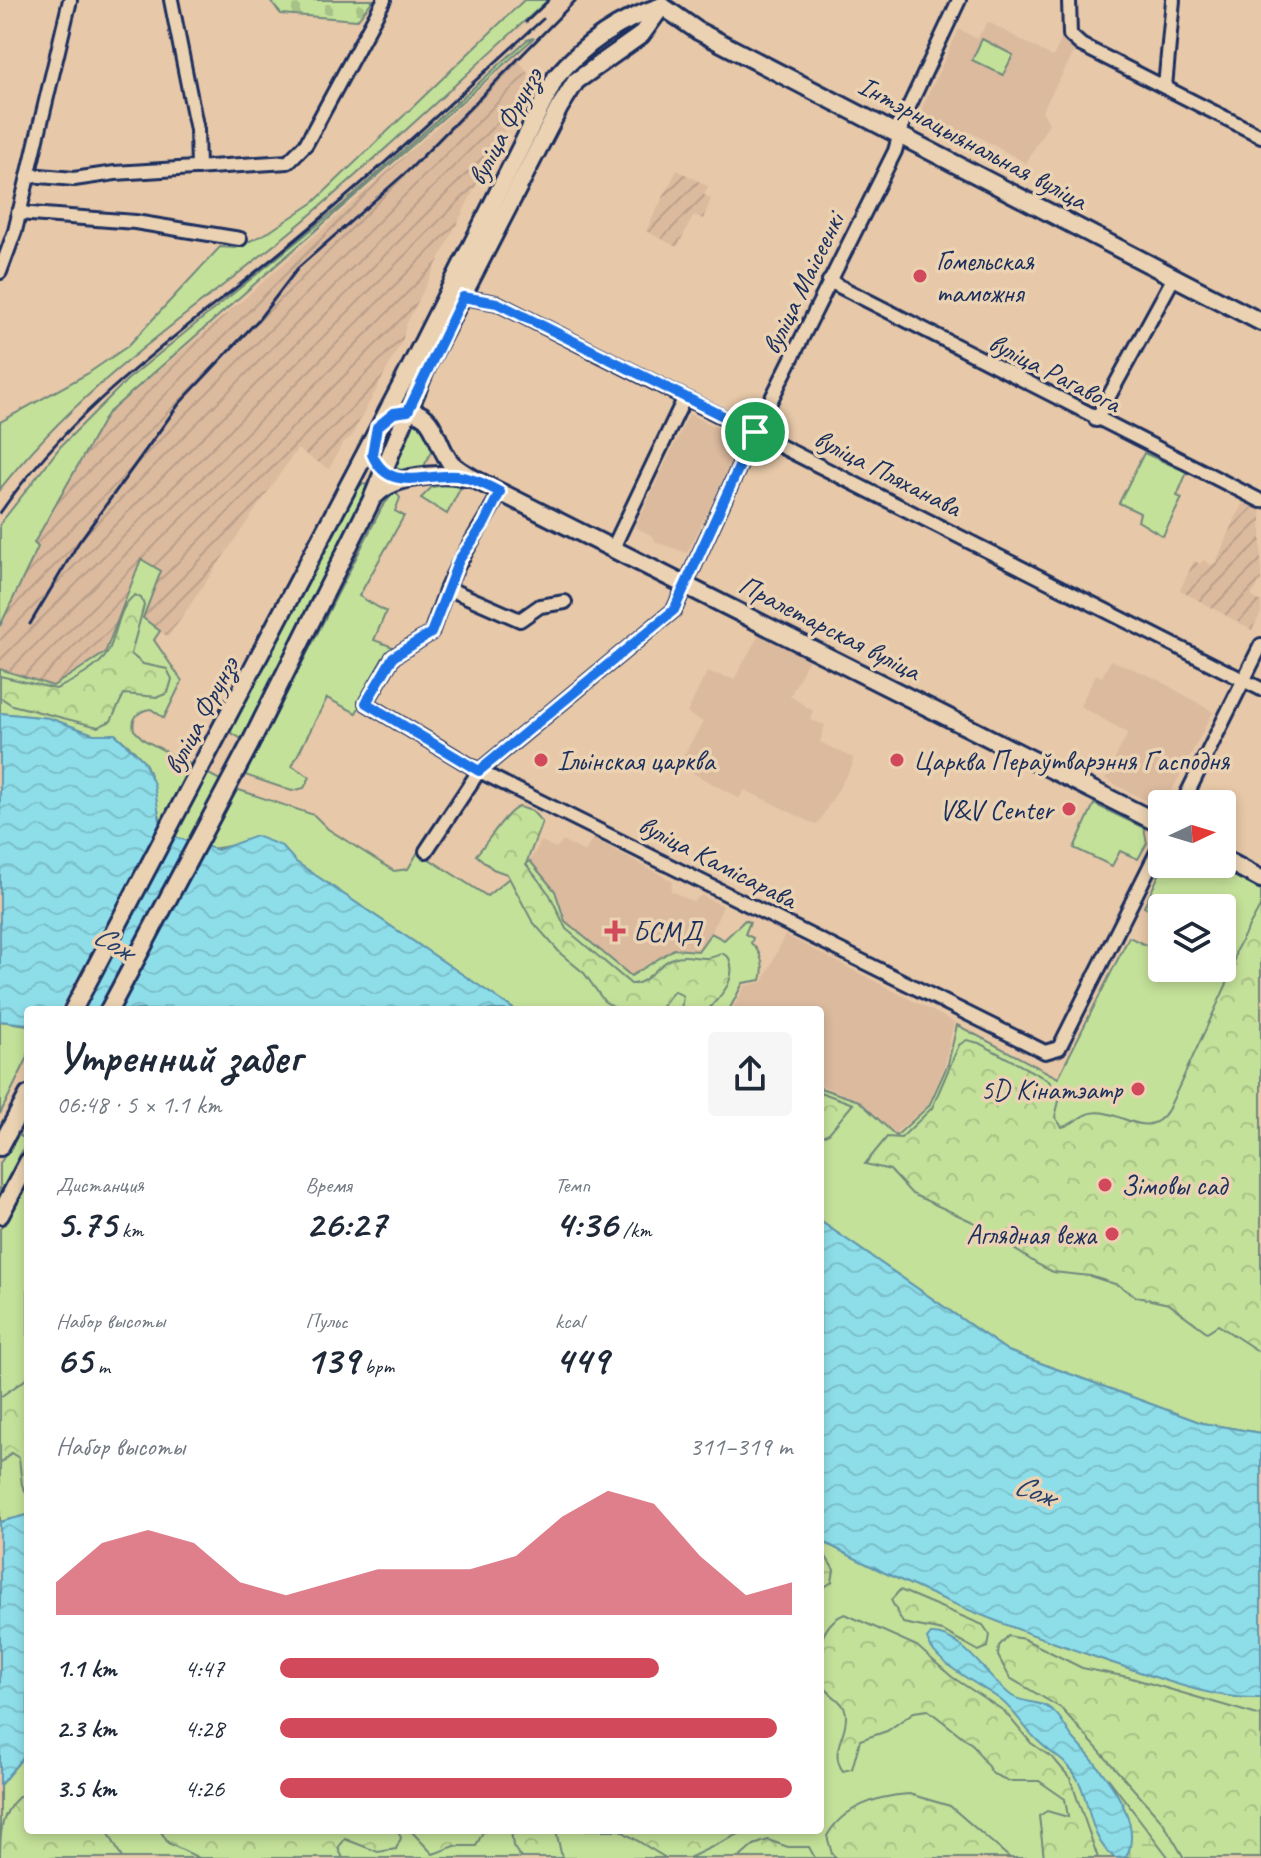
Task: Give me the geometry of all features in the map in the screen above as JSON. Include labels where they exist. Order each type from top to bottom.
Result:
[{"type":"main road","name":"Інтэрнацыянальная вуліца","points":[[662,3],[698,31],[1261,322]]},
{"type":"main road","name":"вуліца Фрунзэ","points":[[111,1006],[250,744],[372,499],[428,363],[570,89],[586,72],[641,35],[662,3]]},
{"type":"main road","name":"вуліца Фрунзэ","points":[[75,1006],[371,443],[556,77],[587,46],[628,17],[662,3]]},
{"type":"main road","name":"вуліца Фрунзэ","points":[[428,363],[423,389],[425,401],[468,475]]},
{"type":"main road","points":[[382,421],[394,413],[408,411]]},
{"type":"main road","name":"Пралетарская вуліца","points":[[408,411],[430,420],[449,461],[468,475],[1148,818]]},
{"type":"main road","points":[[372,499],[384,486],[434,467],[441,448],[440,438]]},
{"type":"main road","points":[[371,443],[377,464],[384,472],[409,479]]},
{"type":"main road","name":"Пралетарская вуліца","points":[[409,479],[468,475]]},
{"type":"main road","points":[[1236,866],[1261,879]]},
{"type":"main road","points":[[0,1147],[24,1102]]},
{"type":"main road","points":[[0,1215],[24,1170]]},
{"type":"street","points":[[0,272],[10,248],[29,175],[70,0]]},
{"type":"street","points":[[171,0],[197,130],[198,168]]},
{"type":"street","points":[[29,175],[74,179],[115,173],[288,162],[306,144],[384,0]]},
{"type":"street","name":"вуліца Маісеенкі","points":[[426,851],[479,771],[566,695],[668,615],[685,586],[755,432],[895,151],[899,133],[959,0]]},
{"type":"street","points":[[1069,0],[1070,35],[1081,45],[1261,136]]},
{"type":"street","points":[[1165,87],[1173,0]]},
{"type":"street","points":[[18,213],[135,222],[240,239]]},
{"type":"street","points":[[1096,420],[1174,277]]},
{"type":"street","name":"вуліца Рагавога","points":[[829,281],[1096,420],[1261,501]]},
{"type":"street","name":"вуліца Пляханава","points":[[463,297],[497,303],[1261,689]]},
{"type":"street","points":[[613,548],[684,399]]},
{"type":"street","points":[[500,492],[484,524],[459,560],[447,588],[520,620],[540,606],[565,602]]},
{"type":"street","name":"вуліца Камісарава","points":[[447,588],[431,633],[393,657],[366,703],[479,771],[1045,1052],[1059,1048],[1148,870]]},
{"type":"street","points":[[1189,790],[1261,645]]},
{"type":"shaded area","points":[[988,22],[1053,57],[1061,40],[1077,47],[1042,111],[1049,123],[1026,163],[970,132],[964,140],[920,112],[959,29],[977,39]]},
{"type":"shaded area","points":[[516,57],[533,79],[525,88],[405,327],[403,339],[351,437],[342,444],[329,469],[297,449],[168,637],[143,618],[161,571],[141,560],[105,653],[53,687],[0,669],[0,626],[38,548],[34,544],[107,414],[244,299]]},
{"type":"shaded area","points":[[677,170],[708,186],[704,195],[711,199],[703,219],[694,215],[677,247],[646,231]]},
{"type":"shaded area","points":[[689,414],[743,441],[687,553],[656,542],[653,536],[635,527]]},
{"type":"shaded area","points":[[1244,500],[1261,510],[1261,580],[1251,596],[1261,602],[1261,613],[1252,630],[1180,590],[1194,561],[1200,564],[1203,560],[1211,565],[1216,562]]},
{"type":"shaded area","points":[[759,635],[809,659],[790,696],[813,711],[810,720],[825,725],[820,742],[853,758],[852,766],[817,825],[745,790],[739,798],[678,765],[703,722],[687,713],[707,672],[734,679]]},
{"type":"shaded area","points":[[1111,660],[1157,679],[1213,712],[1172,790],[1148,790],[1148,802],[1105,779],[1128,733],[1080,706],[1096,674],[1102,677]]},
{"type":"shaded area","points":[[593,838],[672,881],[671,891],[693,902],[701,895],[723,906],[711,933],[698,951],[649,962],[631,976],[565,921],[555,891],[530,861],[541,841],[556,848],[563,841],[585,852]]},
{"type":"shaded area","points":[[785,935],[954,1022],[945,1064],[928,1105],[895,1133],[860,1100],[824,1086],[824,1006],[734,1006],[745,986],[763,982]]},
{"type":"green space","points":[[269,0],[373,0],[357,20],[281,14]]},
{"type":"green space","points":[[524,0],[548,0],[323,204],[102,383],[32,451],[0,489],[0,422],[87,374],[128,346],[220,247],[235,248],[269,232],[314,202]]},
{"type":"green space","points":[[534,38],[107,414],[34,543],[38,547],[0,626],[0,524],[61,446],[127,380],[343,204],[527,40]]},
{"type":"green space","points":[[982,39],[1013,55],[1003,75],[972,60]]},
{"type":"green space","points":[[409,420],[424,425],[433,449],[424,466],[406,472],[392,466]]},
{"type":"green space","points":[[1144,453],[1187,472],[1177,496],[1182,498],[1163,536],[1138,521],[1140,513],[1119,503]]},
{"type":"green space","points":[[362,484],[368,485],[368,492],[242,739],[230,732],[350,498]]},
{"type":"green space","points":[[452,484],[461,487],[447,514],[421,498],[432,487]]},
{"type":"green space","points":[[395,491],[400,498],[395,511],[404,516],[359,596],[386,612],[374,640],[393,647],[356,713],[327,698],[292,766],[310,777],[304,788],[292,791],[245,775],[382,507]]},
{"type":"green space","points":[[141,559],[161,571],[143,618],[160,631],[154,640],[182,681],[164,718],[151,709],[135,718],[134,730],[144,740],[239,790],[314,815],[328,829],[394,871],[408,869],[418,852],[487,896],[530,861],[555,891],[565,921],[631,976],[674,949],[698,951],[711,933],[724,940],[745,920],[750,922],[745,934],[753,938],[751,943],[762,960],[761,980],[743,983],[731,1006],[509,1006],[296,862],[277,845],[255,840],[206,848],[176,837],[162,821],[146,765],[115,734],[93,734],[49,718],[0,713],[0,669],[53,686],[105,653]]},
{"type":"green space","points":[[135,595],[141,598],[144,605],[131,654],[143,664],[167,669],[172,679],[168,693],[158,697],[124,694],[111,721],[98,727],[12,705],[0,697],[0,676],[56,689],[92,668],[108,652],[121,613]]},
{"type":"green space","points":[[1094,804],[1144,828],[1147,843],[1138,859],[1120,851],[1112,866],[1074,848]]},
{"type":"green space","points":[[519,807],[532,811],[542,822],[526,864],[550,895],[566,929],[631,984],[642,981],[679,956],[708,958],[722,953],[729,958],[730,980],[712,1006],[682,1006],[683,996],[674,991],[662,1006],[612,1006],[604,1001],[584,973],[561,954],[532,921],[507,874],[493,869],[476,855]]},
{"type":"green space","points":[[1236,877],[1261,890],[1261,1433],[1202,1423],[1008,1351],[824,1224],[824,1089],[859,1101],[896,1136],[929,1106],[948,1064],[957,1025],[1058,1078],[1129,937],[1148,946],[1148,982],[1236,982],[1236,894],[1150,894],[1157,878]]},
{"type":"green space","points":[[1261,905],[1261,1353],[1218,1325],[1207,1332],[1169,1304],[1137,1297],[1118,1285],[1090,1276],[1053,1272],[973,1222],[912,1194],[890,1170],[865,1164],[887,1137],[901,1138],[932,1108],[959,1045],[967,1040],[979,1043],[1048,1080],[1060,1097],[1055,1117],[1062,1127],[1091,1113],[1112,1115],[1142,1124],[1160,1120],[1168,1110],[1228,982],[1236,982],[1236,950]]},
{"type":"green space","points":[[0,1021],[24,1024],[24,1065],[0,1114]]},
{"type":"green space","points":[[824,1093],[853,1104],[824,1135]]},
{"type":"green space","points":[[16,1134],[24,1138],[24,1148],[0,1193],[0,1164]]},
{"type":"green space","points":[[24,1187],[24,1516],[0,1522],[0,1229]]},
{"type":"green space","points":[[24,1381],[24,1489],[19,1458],[11,1453],[0,1464],[0,1397]]},
{"type":"green space","points":[[824,1542],[926,1591],[1070,1648],[1183,1685],[1222,1694],[1261,1698],[1261,1858],[0,1858],[0,1785],[24,1756],[24,1834],[824,1834]]},
{"type":"green space","points":[[824,1554],[834,1570],[832,1582],[824,1587]]},
{"type":"green space","points":[[900,1590],[983,1625],[990,1635],[988,1647],[979,1651],[943,1631],[903,1623],[891,1600]]},
{"type":"green space","points":[[845,1614],[917,1646],[952,1677],[1004,1711],[1031,1743],[1054,1759],[1070,1778],[1098,1858],[1044,1858],[1039,1816],[1047,1811],[1068,1817],[1065,1799],[1039,1781],[1009,1781],[993,1774],[973,1745],[928,1710],[914,1712],[887,1731],[860,1740],[852,1769],[843,1771],[838,1750],[846,1711],[824,1686],[824,1634],[836,1619]]},
{"type":"green space","points":[[1008,1636],[1024,1639],[1082,1668],[1128,1677],[1261,1716],[1261,1858],[1184,1858],[1163,1822],[1061,1708],[1010,1678],[998,1656],[999,1646]]},
{"type":"green space","points":[[1108,1778],[1169,1858],[1124,1858],[1129,1849],[1130,1828]]},
{"type":"green space","points":[[24,1793],[24,1834],[109,1834],[122,1858],[0,1858],[4,1820],[7,1811]]},
{"type":"green space","points":[[909,1794],[950,1806],[1010,1858],[837,1858],[832,1854],[827,1836],[842,1817],[873,1801]]},
{"type":"green space","points":[[162,1834],[400,1834],[401,1838],[396,1849],[378,1852],[345,1839],[338,1848],[343,1858],[199,1858],[168,1843]]},
{"type":"green space","points":[[414,1834],[482,1834],[476,1846],[455,1846],[433,1854]]},
{"type":"green space","points":[[512,1834],[557,1834],[562,1858],[521,1858],[513,1846]]},
{"type":"green space","points":[[627,1834],[739,1834],[689,1858],[666,1858]]},
{"type":"green space","points":[[768,1840],[788,1847],[809,1847],[815,1858],[739,1858],[754,1845]]},
{"type":"water","name":"Сож","points":[[0,713],[49,718],[93,734],[115,734],[143,760],[154,784],[160,821],[178,838],[218,850],[256,836],[282,846],[296,862],[509,1006],[24,1006],[24,1024],[0,1021]]},
{"type":"water","name":"Сож","points":[[824,1224],[1008,1351],[1202,1423],[1261,1433],[1261,1698],[1205,1692],[1075,1650],[1001,1623],[855,1559],[824,1542]]},
{"type":"water","points":[[24,1516],[24,1756],[0,1785],[0,1522]]},
{"type":"water","points":[[931,1634],[954,1641],[1012,1696],[1043,1705],[1059,1716],[1106,1777],[1125,1810],[1131,1842],[1126,1857],[1115,1858],[1105,1849],[1093,1826],[1082,1788],[1068,1766],[1039,1742],[1002,1701],[939,1657],[927,1639]]},
{"type":"pier","points":[[163,819],[177,833],[85,1006],[62,1006]]},
{"type":"pier","points":[[188,839],[208,845],[122,1006],[99,1006]]},
{"type":"railway","points":[[526,22],[549,0]]},
{"type":"railway","points":[[30,624],[79,542],[179,404],[259,319],[298,268],[411,168],[576,0]]},
{"type":"railway","points":[[0,513],[31,472],[98,401],[321,218],[543,19]]},
{"type":"place","name":"Гомельская таможня","points":[[920,276]]},
{"type":"place","name":"Ільінская царква","points":[[541,760]]},
{"type":"place","name":"Царква Пераўтварэння Гасподня","points":[[897,760]]},
{"type":"place","name":"V&V Center","points":[[1069,809]]},
{"type":"place","name":"БСМД","points":[[615,931]]},
{"type":"place","name":"5D Кінатэатр","points":[[1138,1089]]},
{"type":"place","name":"Зімовы сад","points":[[1105,1185]]},
{"type":"place","name":"Аглядная вежа","points":[[1112,1234]]},
{"type":"route","points":[[463,297],[497,303],[755,432],[674,610],[566,695],[479,771],[366,703],[393,657],[431,633],[459,560],[484,524],[500,492],[461,476],[395,479],[384,472],[372,454],[373,435],[382,421],[394,413],[408,411],[428,363],[463,297]]}]
